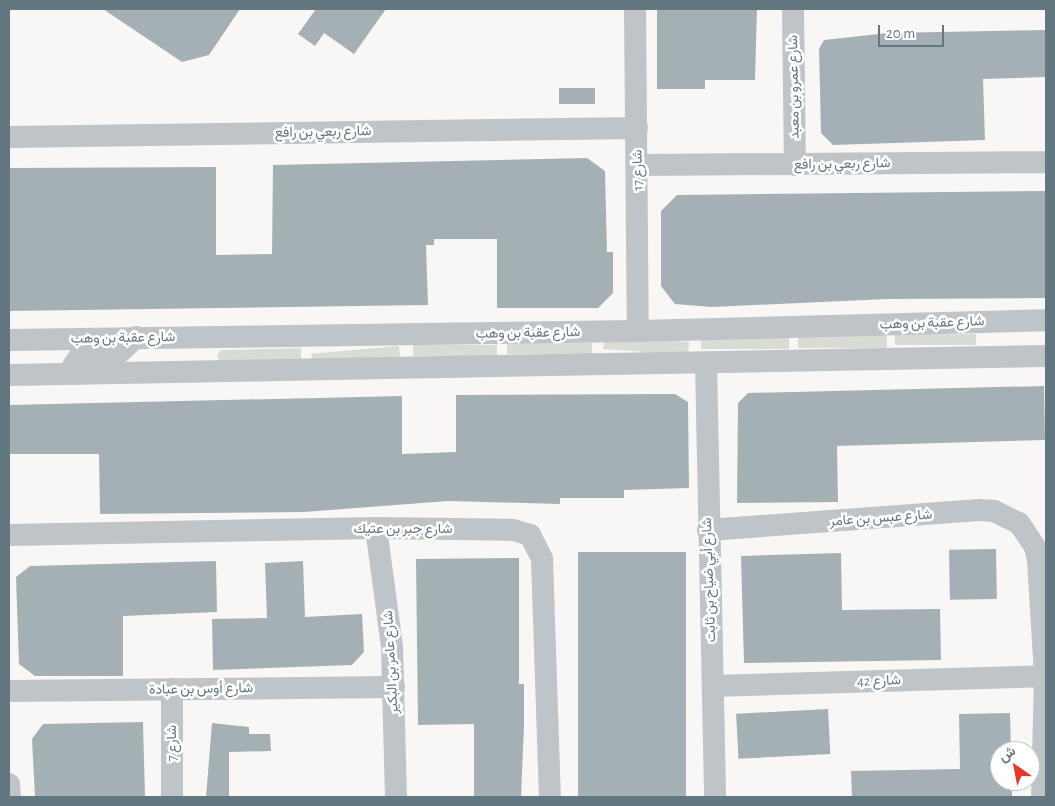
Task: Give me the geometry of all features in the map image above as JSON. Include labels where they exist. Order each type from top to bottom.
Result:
[{"type":"street","name":"شارع 17","points":[[636,9],[638,331]]},
{"type":"street","name":"شارع عمرو بن معبد","points":[[793,9],[795,165]]},
{"type":"street","name":"شارع ربعي بن رافع","points":[[9,137],[637,128]]},
{"type":"street","name":"شارع ربعي بن رافع","points":[[638,165],[1046,162]]},
{"type":"street","name":"شارع عقبة بن وهب","points":[[9,340],[638,331],[1046,320]]},
{"type":"street","points":[[78,374],[73,366],[80,356],[120,352],[136,337]]},
{"type":"street","points":[[9,375],[1046,356]]},
{"type":"street","name":"شارع أبي ضياح بن ثابت","points":[[706,363],[715,797]]},
{"type":"street","name":"شارع عبس بن عامر","points":[[708,530],[979,510],[1008,516],[1038,534]]},
{"type":"street","name":"شارع جبر بن عتيك","points":[[9,534],[376,528],[513,530],[536,540],[542,559],[550,797]]},
{"type":"street","name":"شارع عامر بن البكير","points":[[376,528],[388,607],[394,686],[396,797]]},
{"type":"street","points":[[1038,534],[1045,676],[1042,797]]},
{"type":"street","name":"شارع 42","points":[[713,686],[1045,676]]},
{"type":"street","name":"شارع أوس بن عبادة","points":[[9,691],[394,686]]},
{"type":"street","name":"شارع 7","points":[[172,689],[172,797]]},
{"type":"street","points":[[9,784],[10,797]]},
{"type":"shaded area","points":[[895,334],[976,334],[976,345],[895,345]]},
{"type":"shaded area","points":[[798,335],[887,335],[887,348],[798,348]]},
{"type":"shaded area","points":[[604,336],[689,342],[688,355],[603,349]]},
{"type":"shaded area","points":[[701,337],[789,337],[789,349],[701,349]]},
{"type":"shaded area","points":[[507,343],[592,343],[592,354],[507,354]]},
{"type":"shaded area","points":[[413,345],[497,345],[497,356],[413,356]]},
{"type":"shaded area","points":[[399,346],[400,358],[312,366],[311,354]]},
{"type":"shaded area","points":[[301,348],[301,360],[219,361],[217,355],[221,350]]},
{"type":"building","points":[[103,9],[240,9],[209,55],[182,62]]},
{"type":"building","points":[[316,9],[386,9],[354,54],[324,33],[315,46],[298,34]]},
{"type":"building","points":[[657,9],[757,9],[755,80],[705,80],[705,89],[657,89]]},
{"type":"building","points":[[1046,30],[1046,77],[983,79],[985,140],[833,145],[821,133],[819,49],[824,40],[888,33]]},
{"type":"building","points":[[559,88],[595,88],[595,104],[559,104]]},
{"type":"building","points":[[587,158],[605,171],[607,252],[613,252],[613,293],[598,308],[497,308],[497,239],[434,239],[434,245],[426,245],[428,305],[9,311],[9,168],[216,167],[216,255],[272,254],[273,165]]},
{"type":"building","points":[[1046,191],[1046,298],[887,299],[712,307],[675,304],[661,286],[661,211],[677,195]]},
{"type":"building","points":[[1044,386],[1045,440],[837,446],[838,502],[737,503],[738,403],[748,393]]},
{"type":"building","points":[[675,394],[688,402],[689,488],[624,490],[624,498],[560,498],[560,504],[448,501],[304,512],[100,514],[99,454],[9,454],[9,405],[402,396],[402,454],[456,452],[456,395]]},
{"type":"building","points":[[996,549],[997,599],[950,600],[949,550]]},
{"type":"building","points":[[578,552],[686,552],[686,797],[578,797]]},
{"type":"building","points":[[841,553],[842,610],[940,609],[941,660],[744,663],[741,556]]},
{"type":"building","points":[[519,558],[519,684],[524,684],[521,797],[474,797],[474,724],[418,725],[416,559]]},
{"type":"building","points":[[216,561],[217,612],[123,616],[123,676],[35,676],[19,664],[16,577],[30,566]]},
{"type":"building","points":[[303,561],[305,617],[362,614],[364,652],[352,665],[213,670],[212,619],[267,618],[265,563]]},
{"type":"building","points":[[828,709],[830,754],[738,759],[736,714]]},
{"type":"building","points":[[1010,713],[1011,741],[990,741],[990,791],[1012,791],[1012,797],[852,797],[851,771],[960,769],[959,714]]},
{"type":"building","points":[[143,722],[145,797],[35,797],[32,739],[43,724]]},
{"type":"building","points":[[212,723],[249,727],[249,734],[270,734],[271,751],[229,752],[229,797],[206,797]]}]
